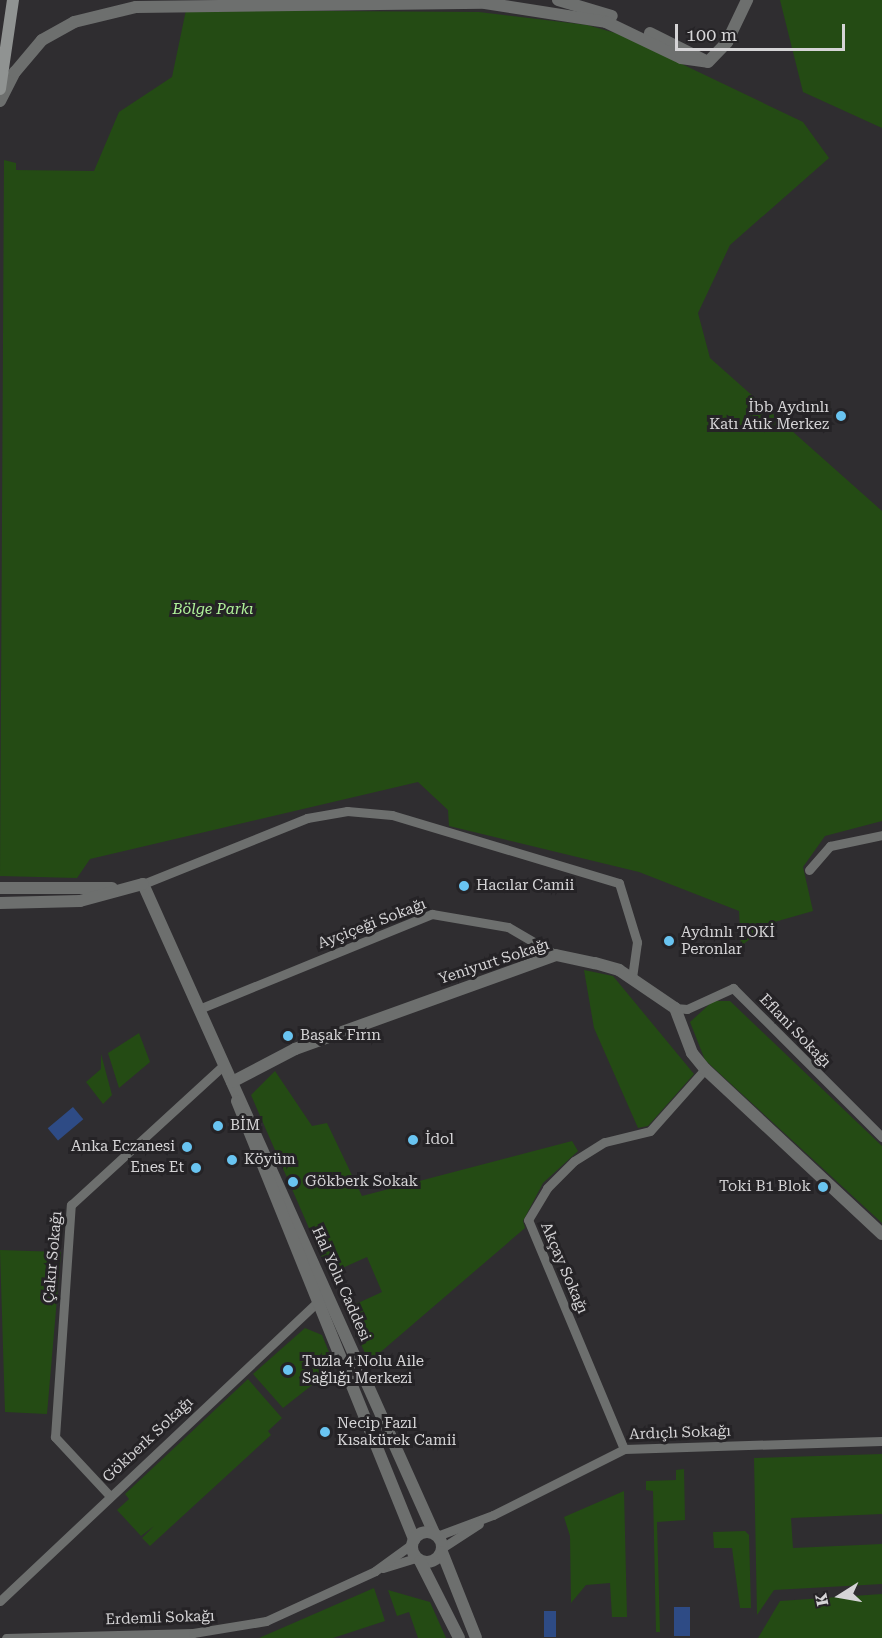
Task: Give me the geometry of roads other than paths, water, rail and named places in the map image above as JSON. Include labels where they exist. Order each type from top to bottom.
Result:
[{"type":"main road","points":[[0,89],[14,0]]},
{"type":"street","points":[[558,0],[618,18],[708,62]]},
{"type":"street","points":[[708,62],[727,42],[747,0]]},
{"type":"street","points":[[0,101],[27,56],[55,31],[96,15],[175,5],[485,3],[606,22],[681,58],[708,62]]},
{"type":"street","points":[[0,903],[80,901],[142,884],[307,818],[347,811],[392,815],[619,883],[637,942],[632,978]]},
{"type":"street","points":[[809,870],[830,846],[882,835]]},
{"type":"street","points":[[0,888],[142,884]]},
{"type":"street","name":"Hal Yolu Caddesi","points":[[142,884],[439,1542],[476,1638]]},
{"type":"street","name":"Ayçiçeği Sokağı","points":[[199,1009],[432,914],[508,927],[556,955]]},
{"type":"street","name":"Yeniyurt Sokağı","points":[[232,1082],[295,1049],[556,955],[632,978],[675,1008]]},
{"type":"street","name":"Eflani Sokağı","points":[[675,1008],[687,1009],[733,988],[882,1137]]},
{"type":"street","points":[[675,1008],[692,1053],[705,1069],[882,1234]]},
{"type":"street","name":"Çakır Sokağı","points":[[110,1496],[55,1437],[71,1205],[224,1065]]},
{"type":"street","name":"Akçay Sokağı","points":[[624,1449],[528,1220],[547,1188],[574,1161],[605,1142],[650,1131],[705,1069]]},
{"type":"street","name":"Hal Yolu Caddesi","points":[[232,1082],[418,1559]]},
{"type":"street","name":"Gökberk Sokağı","points":[[0,1601],[317,1302]]},
{"type":"street","name":"Ardıçlı Sokağı","points":[[439,1542],[624,1449],[882,1441]]},
{"type":"street","points":[[413,1542],[439,1542],[433,1562],[418,1559]]},
{"type":"street","name":"Erdemli Sokağı","points":[[375,1571],[413,1542]]},
{"type":"street","points":[[418,1559],[459,1638]]},
{"type":"street","name":"Erdemli Sokağı","points":[[6,1638],[194,1636],[266,1621],[375,1571],[418,1559]]},
{"type":"water","points":[[73,1107],[83,1119],[58,1140],[48,1128]]},
{"type":"water","points":[[674,1607],[690,1607],[690,1636],[674,1636]]},
{"type":"water","points":[[544,1611],[556,1611],[556,1637],[544,1637]]},
{"type":"place","name":"İbb Aydınlı Katı Atık Merkez","points":[[841,416]]},
{"type":"place","name":"Hacılar Camii","points":[[464,886]]},
{"type":"place","name":"Aydınlı TOKİ Peronlar","points":[[669,941]]},
{"type":"place","name":"Başak Fırın","points":[[288,1036]]},
{"type":"place","name":"BİM","points":[[218,1126]]},
{"type":"place","name":"İdol","points":[[413,1140]]},
{"type":"place","name":"Anka Eczanesi","points":[[187,1147]]},
{"type":"place","name":"Köyüm","points":[[232,1160]]},
{"type":"place","name":"Enes Et","points":[[196,1168]]},
{"type":"place","name":"Gökberk Sokak","points":[[293,1182]]},
{"type":"place","name":"Toki B1 Blok","points":[[823,1187]]},
{"type":"place","name":"Tuzla 4 Nolu Aile Sağlığı Merkezi","points":[[288,1370]]},
{"type":"place","name":"Necip Fazıl Kısakürek Camii","points":[[325,1432]]},
{"type":"park label","name":"Bölge Parkı","points":[[213,610]]}]
